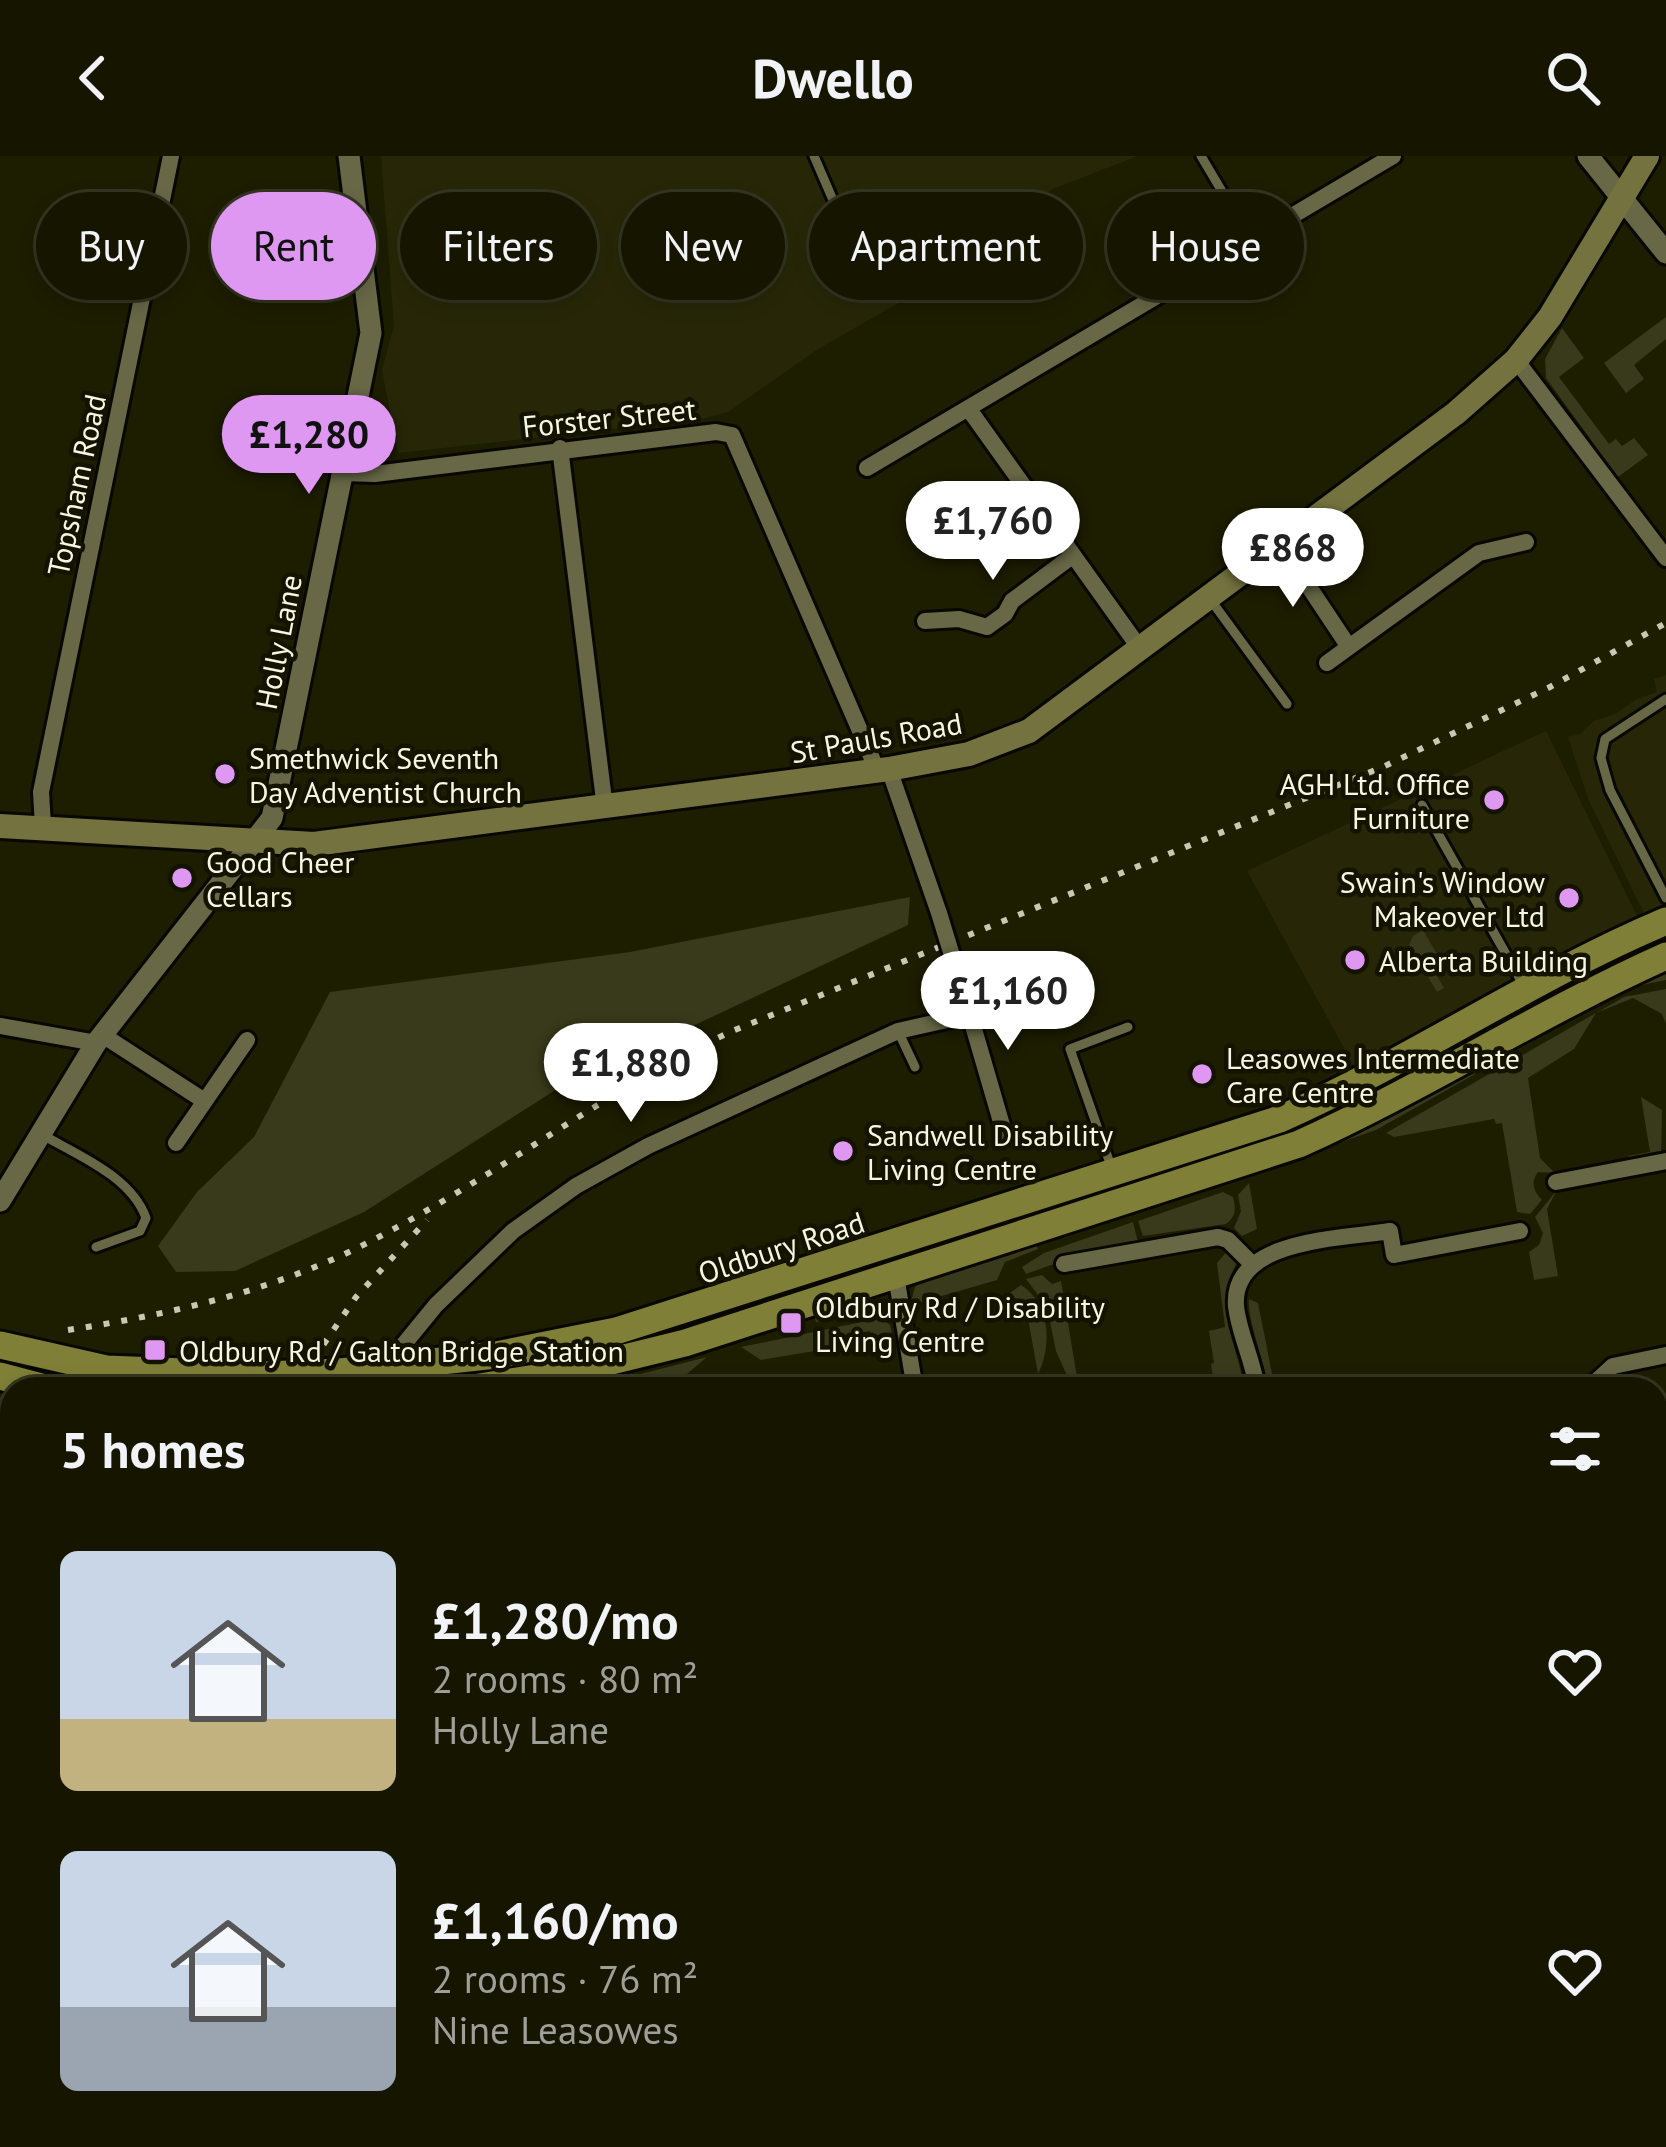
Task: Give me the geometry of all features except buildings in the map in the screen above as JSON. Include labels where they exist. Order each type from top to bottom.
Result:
[{"type":"main road","name":"St Pauls Road","points":[[0,826],[314,844],[883,770],[1001,745],[1029,730],[1210,599],[1456,413],[1516,361],[1550,317],[1647,156]]},
{"type":"main road","name":"Oldbury Road","points":[[0,1345],[106,1369],[264,1375],[496,1355],[616,1331],[1280,1119],[1331,1097],[1527,991],[1659,910]]},
{"type":"main road","name":"Oldbury Road","points":[[529,1377],[632,1357],[1299,1144],[1381,1107],[1578,998],[1666,956]]},
{"type":"street","name":"Topsham Road","points":[[43,826],[41,792],[171,156]]},
{"type":"street","name":"Holly Lane","points":[[0,1201],[100,1040],[176,936],[272,818],[370,333],[349,156]]},
{"type":"street","points":[[1304,211],[1394,156]]},
{"type":"street","points":[[1588,156],[1666,253]]},
{"type":"street","points":[[867,467],[1153,300]]},
{"type":"street","points":[[1516,361],[1666,558]]},
{"type":"street","points":[[968,408],[1141,650]]},
{"type":"street","name":"Forster Street","points":[[343,473],[375,474],[716,432],[732,435],[883,770]]},
{"type":"street","points":[[560,448],[605,808]]},
{"type":"street","points":[[1468,535],[1479,553]]},
{"type":"street","points":[[1327,663],[1479,553],[1526,542]]},
{"type":"street","points":[[1281,545],[1348,646]]},
{"type":"street","points":[[925,621],[959,619],[987,627],[1072,556]]},
{"type":"street","points":[[883,770],[939,913],[1004,1132]]},
{"type":"street","points":[[397,1367],[400,1349],[436,1304],[513,1231],[576,1186],[648,1146],[898,1031],[969,1015]]},
{"type":"street","points":[[0,1026],[100,1040],[203,1100]]},
{"type":"street","points":[[176,1143],[247,1040]]},
{"type":"street","points":[[1556,1182],[1666,1162]]},
{"type":"street","points":[[1255,1377],[1236,1303],[1240,1280],[1252,1264],[1279,1249],[1390,1231],[1394,1255],[1520,1232]]},
{"type":"street","points":[[1064,1264],[1218,1237],[1228,1240],[1252,1264]]},
{"type":"street","points":[[896,1276],[913,1377]]},
{"type":"street","points":[[1601,1377],[1613,1366],[1666,1355]]},
{"type":"lane","points":[[814,156],[832,192]]},
{"type":"lane","points":[[1201,156],[1222,192]]},
{"type":"lane","points":[[1210,599],[1287,704]]},
{"type":"lane","points":[[1659,910],[1651,874],[1610,790],[1600,758],[1605,740],[1666,699]]},
{"type":"lane","points":[[1422,805],[1527,991]]},
{"type":"lane","points":[[1114,1174],[1070,1049],[1128,1027]]},
{"type":"lane","points":[[898,1031],[915,1067]]},
{"type":"lane","points":[[1063,1078],[1077,1074]]},
{"type":"lane","points":[[41,1134],[106,1172],[144,1210],[140,1231],[96,1247]]},
{"type":"shaded area","points":[[381,156],[1138,156],[1048,192],[809,192],[809,300],[904,300],[818,349],[728,412],[701,419],[398,453],[382,370],[394,326]]},
{"type":"shaded area","points":[[1666,317],[1666,339],[1634,365],[1644,379],[1626,393],[1604,363]]},
{"type":"shaded area","points":[[1562,328],[1584,358],[1559,377],[1609,444],[1616,439],[1622,446],[1634,438],[1648,455],[1618,477],[1546,378],[1545,359]]},
{"type":"shaded area","points":[[1666,675],[1666,941],[1659,944],[1589,801],[1568,737],[1657,692],[1654,679]]},
{"type":"shaded area","points":[[1546,731],[1638,918],[1355,1068],[1247,871]]},
{"type":"shaded area","points":[[910,897],[908,925],[554,1091],[364,1212],[235,1271],[176,1272],[158,1246],[197,1192],[254,1137],[330,992],[630,952]]},
{"type":"shaded area","points":[[1423,930],[1444,966],[1434,971],[1444,988],[1437,992],[1409,945]]},
{"type":"shaded area","points":[[1666,968],[1666,980],[1627,988],[1376,1130],[1273,1166],[1376,1123],[1623,988]]},
{"type":"shaded area","points":[[1666,989],[1666,1024],[1662,1014],[1633,998],[1596,1013],[1624,997]]},
{"type":"shaded area","points":[[1596,1013],[1574,1049],[1528,1078],[1540,1158],[1555,1173],[1538,1172],[1534,1187],[1542,1200],[1530,1214],[1517,1212],[1502,1123],[1494,1119],[1394,1137],[1386,1133]]},
{"type":"shaded area","points":[[1641,1097],[1662,1110],[1661,1156],[1629,1161],[1628,1156],[1650,1152]]},
{"type":"shaded area","points":[[1249,1183],[1257,1229],[1242,1236],[1234,1228],[1241,1211],[1238,1195]]},
{"type":"shaded area","points":[[1557,1190],[1547,1209],[1558,1276],[1534,1280],[1529,1252],[1539,1245],[1543,1233],[1535,1217]]},
{"type":"shaded area","points":[[1223,1192],[1233,1197],[1235,1205],[1226,1224],[1143,1236],[1138,1221]]},
{"type":"shaded area","points":[[1133,1222],[1138,1242],[1070,1253],[1026,1274],[1022,1267],[1044,1253]]},
{"type":"shaded area","points":[[1036,1244],[1038,1249],[1005,1262],[997,1280],[911,1302],[915,1287],[925,1278]]},
{"type":"shaded area","points":[[1229,1249],[1240,1258],[1226,1292],[1226,1308],[1242,1377],[1213,1377],[1209,1331],[1225,1327],[1217,1263]]},
{"type":"shaded area","points":[[1042,1275],[1052,1284],[1061,1281],[1077,1377],[1068,1377],[1056,1351],[1047,1307],[1026,1279]]},
{"type":"shaded area","points":[[1021,1285],[1038,1303],[1046,1326],[1038,1374],[1025,1302],[1007,1295]]},
{"type":"shaded area","points":[[868,1298],[889,1306],[816,1322],[814,1315]]},
{"type":"shaded area","points":[[1249,1299],[1258,1303],[1273,1377],[1266,1377]]},
{"type":"shaded area","points":[[881,1318],[890,1325],[894,1342],[873,1344],[870,1331],[838,1337],[839,1347],[761,1360],[741,1347]]},
{"type":"shaded area","points":[[707,1357],[683,1377],[629,1377]]},
{"type":"railway","points":[[68,1330],[212,1301],[349,1252],[730,1032],[1385,766],[1550,687],[1666,623]]},
{"type":"railway","points":[[301,1377],[356,1297],[427,1220]]},
{"type":"place","name":"Smethwick Seventh Day Adventist Church","points":[[225,774]]},
{"type":"place","name":"AGH Ltd. Office Furniture","points":[[1494,800]]},
{"type":"place","name":"Good Cheer Cellars","points":[[182,878]]},
{"type":"place","name":"Swain's Window Makeover Ltd","points":[[1569,898]]},
{"type":"place","name":"Alberta Building","points":[[1355,960]]},
{"type":"place","name":"Leasowes Intermediate Care Centre","points":[[1202,1074]]},
{"type":"place","name":"Sandwell Disability Living Centre","points":[[843,1151]]},
{"type":"place","name":"Oldbury Rd / Disability Living Centre","points":[[791,1323]]},
{"type":"place","name":"Oldbury Rd / Galton Bridge Station","points":[[155,1350]]}]
